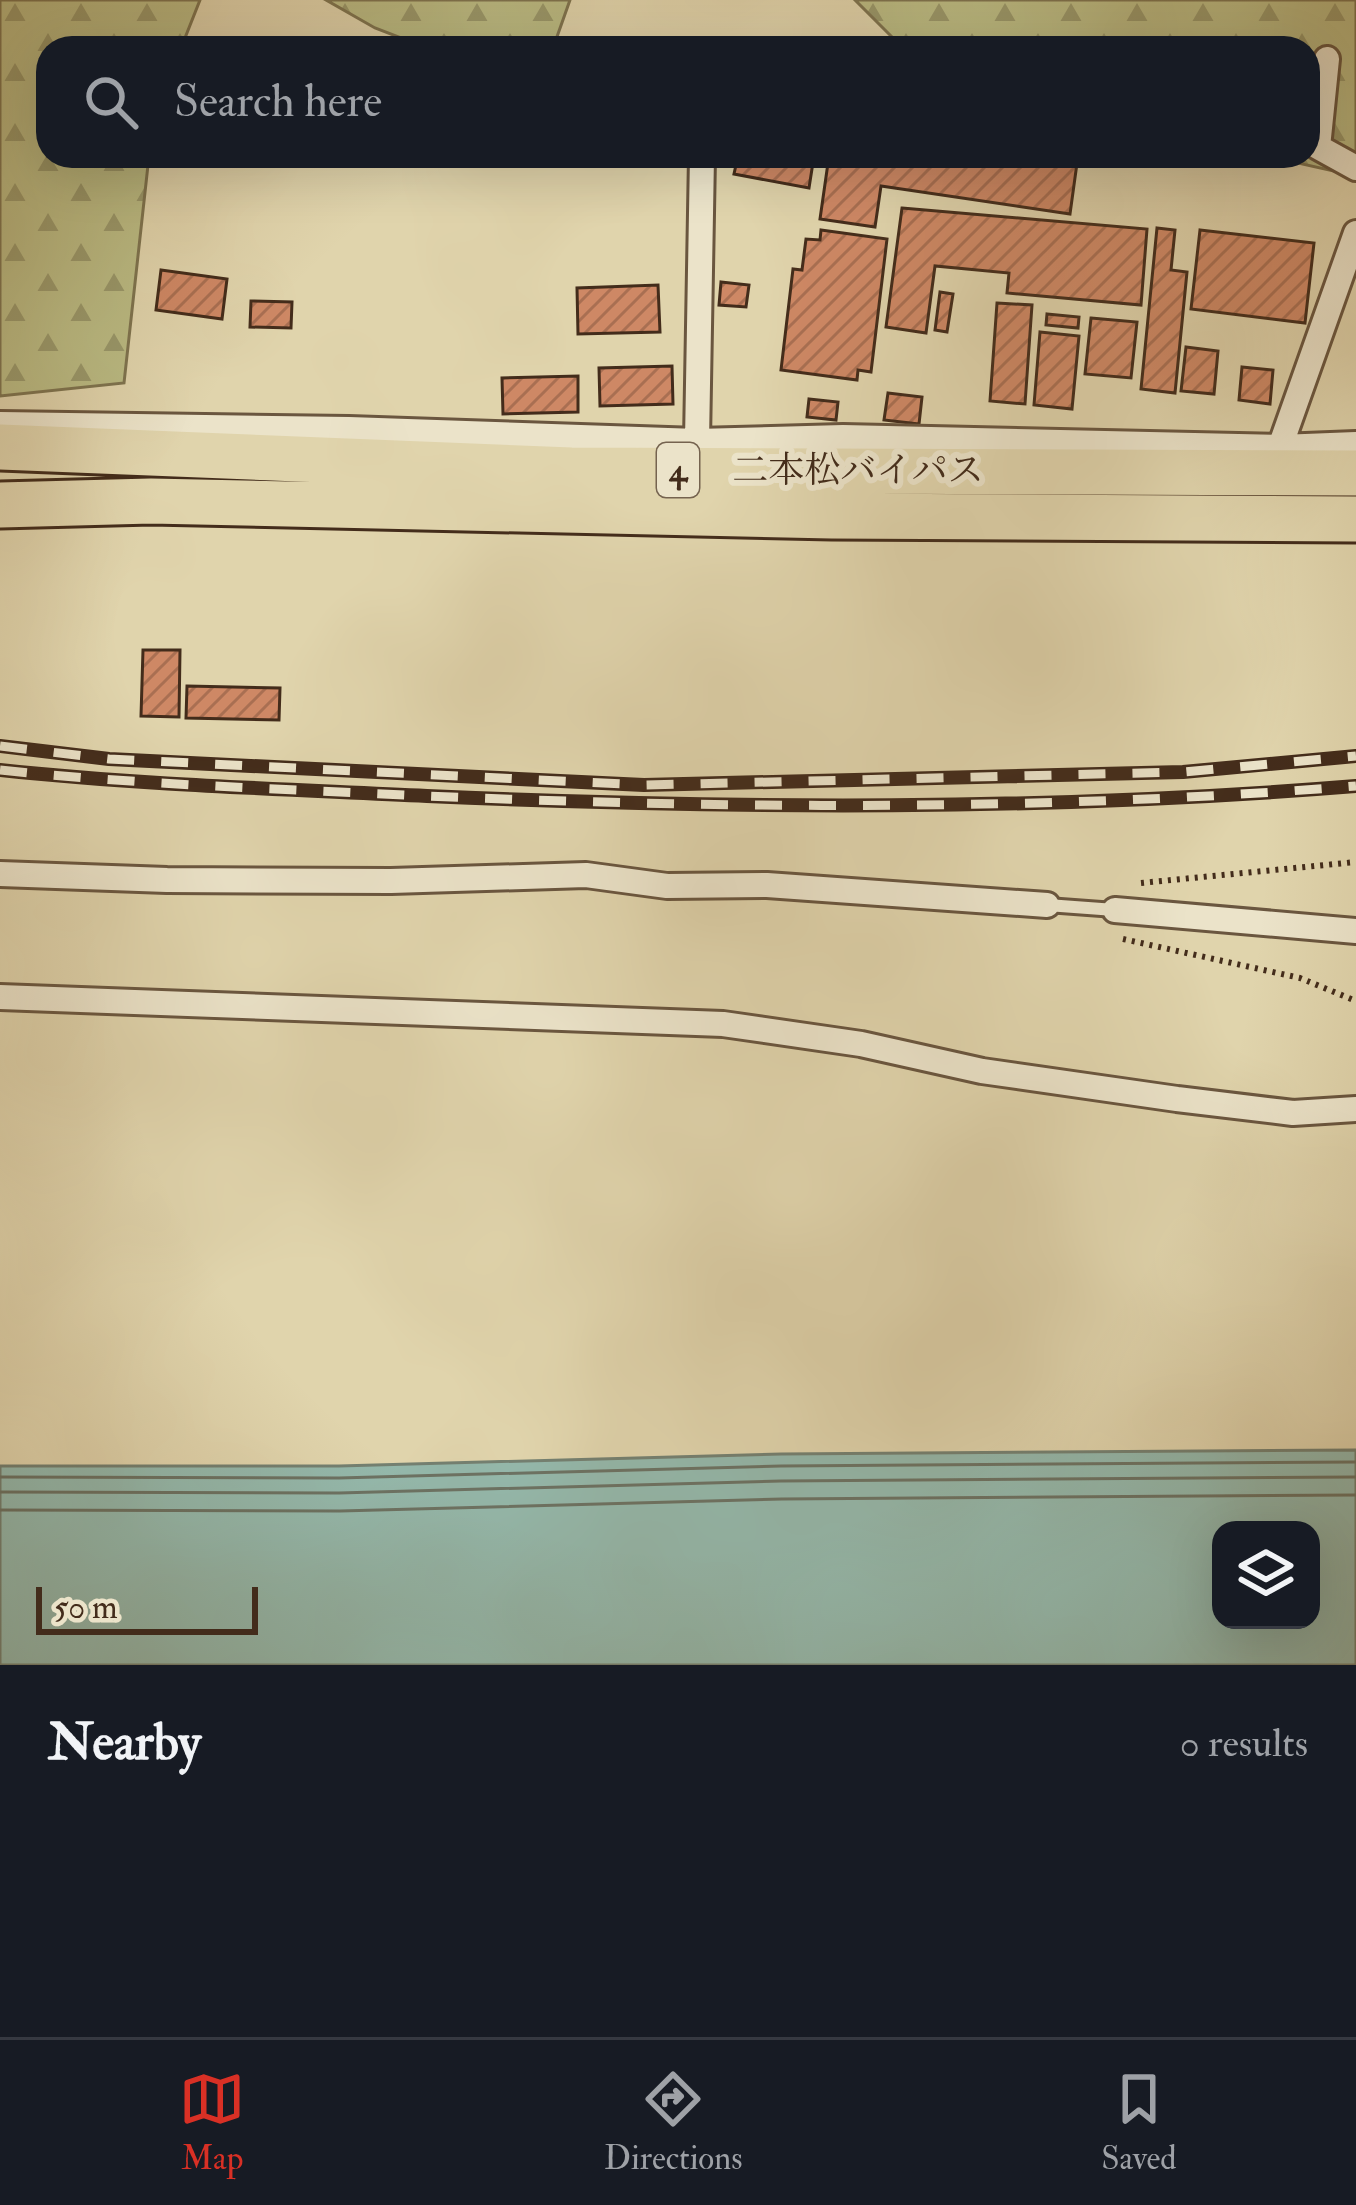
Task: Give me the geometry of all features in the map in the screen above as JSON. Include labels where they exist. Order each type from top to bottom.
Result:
[{"type":"highway","name":"二本松バイパス","points":[[0,447],[571,470],[1356,472]]},
{"type":"highway","name":"二本松バイパス","points":[[0,505],[151,501],[832,516],[1356,519]]},
{"type":"street","points":[[1320,127],[1327,59]]},
{"type":"street","points":[[1320,148],[1356,168]]},
{"type":"street","points":[[697,441],[702,168]]},
{"type":"street","points":[[1280,447],[1356,232]]},
{"type":"street","points":[[0,424],[238,426],[697,441],[844,436],[1280,447],[1356,444]]},
{"type":"street","points":[[0,874],[391,881],[586,875],[667,886],[767,885],[1047,904]]},
{"type":"street","points":[[1115,910],[1356,931]]},
{"type":"street","points":[[0,997],[723,1024],[861,1044],[982,1071],[1178,1099],[1293,1113],[1356,1109]]},
{"type":"lane","points":[[1047,904],[1115,910]]},
{"type":"green space","points":[[0,0],[200,0],[186,36],[36,36],[36,168],[148,168],[124,383],[0,396]]},
{"type":"green space","points":[[326,0],[570,0],[557,36],[396,36]]},
{"type":"green space","points":[[855,0],[1356,0],[1356,176],[1320,168],[1320,36],[891,36]]},
{"type":"water","points":[[1356,1450],[1356,1665],[0,1665],[0,1466],[339,1466],[781,1454]]},
{"type":"building","points":[[735,168],[812,168],[809,188],[734,174]]},
{"type":"building","points":[[827,168],[1076,168],[1070,214],[881,186],[875,227],[820,219]]},
{"type":"building","points":[[902,208],[1147,229],[1141,305],[1007,293],[1009,273],[935,266],[926,333],[886,327]]},
{"type":"building","points":[[1157,228],[1175,230],[1171,270],[1187,272],[1175,393],[1141,389]]},
{"type":"building","points":[[821,230],[887,239],[871,372],[858,370],[857,380],[781,370],[793,269],[802,270],[806,239],[820,240]]},
{"type":"building","points":[[1200,230],[1314,243],[1305,323],[1191,309]]},
{"type":"building","points":[[161,270],[227,279],[222,319],[156,310]]},
{"type":"building","points":[[721,282],[749,285],[746,307],[719,305]]},
{"type":"building","points":[[658,285],[660,332],[578,334],[577,288]]},
{"type":"building","points":[[940,292],[953,294],[947,332],[935,330]]},
{"type":"building","points":[[251,301],[292,302],[291,328],[250,327]]},
{"type":"building","points":[[997,303],[1032,305],[1025,404],[990,401]]},
{"type":"building","points":[[1047,314],[1079,317],[1078,328],[1046,325]]},
{"type":"building","points":[[1091,318],[1137,322],[1131,378],[1085,374]]},
{"type":"building","points":[[1040,332],[1079,336],[1072,409],[1034,405]]},
{"type":"building","points":[[1186,347],[1218,351],[1214,394],[1181,391]]},
{"type":"building","points":[[672,366],[673,404],[600,406],[599,368]]},
{"type":"building","points":[[1242,367],[1273,370],[1270,404],[1239,400]]},
{"type":"building","points":[[578,376],[578,412],[503,414],[502,378]]},
{"type":"building","points":[[888,393],[922,397],[919,424],[884,420]]},
{"type":"building","points":[[809,399],[838,402],[836,420],[807,417]]},
{"type":"building","points":[[143,650],[180,650],[179,717],[141,716]]},
{"type":"building","points":[[187,686],[280,688],[279,720],[186,718]]},
{"type":"railway","points":[[0,746],[109,759],[644,785],[1183,772],[1356,756]]},
{"type":"railway","points":[[0,770],[427,796],[776,805],[1008,804],[1356,786]]}]
